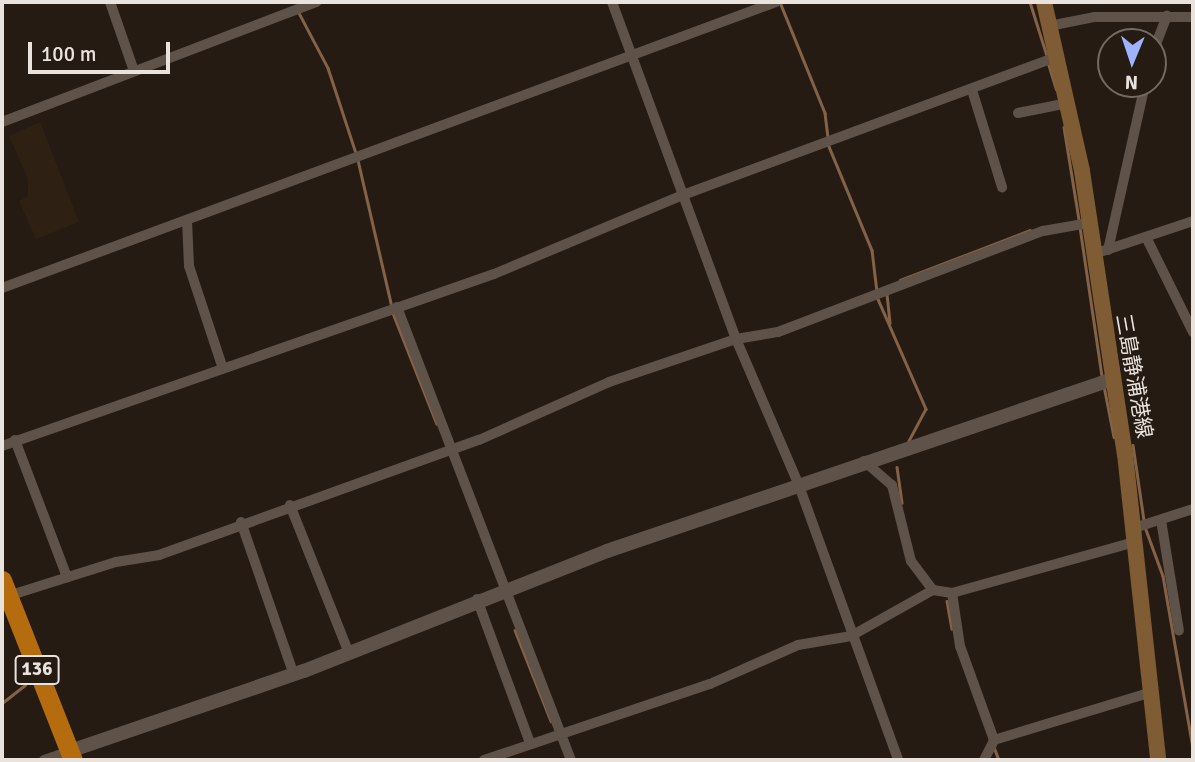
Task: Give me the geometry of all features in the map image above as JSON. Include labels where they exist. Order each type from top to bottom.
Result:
[{"type":"highway","name":"136","points":[[4,593],[62,757]]},
{"type":"main road","name":"三島静浦港線","points":[[1044,2],[1068,103],[1089,223],[1100,251],[1106,381],[1135,535],[1158,760]]},
{"type":"street","points":[[110,2],[134,71]]},
{"type":"street","points":[[2,122],[317,2]]},
{"type":"street","points":[[612,2],[736,339],[798,483],[851,636],[898,760]]},
{"type":"street","points":[[2,288],[776,2]]},
{"type":"street","points":[[1162,28],[1167,16]]},
{"type":"street","points":[[1049,26],[1095,17],[1193,17]]},
{"type":"street","points":[[2,446],[494,274],[683,195],[1057,57]]},
{"type":"street","points":[[972,90],[1002,187]]},
{"type":"street","points":[[1140,98],[1100,251],[1147,239],[1193,221]]},
{"type":"street","points":[[1018,113],[1068,103]]},
{"type":"street","points":[[187,220],[189,266],[223,369]]},
{"type":"street","points":[[4,593],[159,555],[241,522],[451,449],[609,382],[736,339],[791,327],[1043,230],[1089,223]]},
{"type":"street","points":[[1147,239],[1193,332]]},
{"type":"street","points":[[397,307],[571,760]]},
{"type":"street","points":[[62,757],[295,675],[477,600],[798,483],[1106,381]]},
{"type":"street","points":[[15,440],[66,577]]},
{"type":"street","points":[[864,461],[892,485],[911,561],[933,590]]},
{"type":"street","points":[[290,505],[349,653]]},
{"type":"street","points":[[484,760],[710,684],[798,645],[851,636],[933,590],[952,593],[1135,535],[1161,520],[1193,509]]},
{"type":"street","points":[[1161,520],[1179,631]]},
{"type":"street","points":[[241,522],[295,675]]},
{"type":"street","points":[[952,593],[960,646],[994,740],[984,760]]},
{"type":"street","points":[[477,600],[530,743]]},
{"type":"street","points":[[994,740],[1152,692]]},
{"type":"shaded area","points":[[40,122],[79,222],[36,239],[19,201],[28,196],[28,179],[9,136]]},
{"type":"waterway","points":[[780,2],[825,113],[828,137]]},
{"type":"waterway","points":[[1030,2],[1047,56]]},
{"type":"waterway","points":[[298,11],[328,68],[356,153]]},
{"type":"waterway","points":[[1048,62],[1056,89]]},
{"type":"waterway","points":[[1064,127],[1079,220]]},
{"type":"waterway","points":[[828,144],[872,250],[877,292]]},
{"type":"waterway","points":[[358,160],[392,307]]},
{"type":"waterway","points":[[1080,227],[1102,376]]},
{"type":"waterway","points":[[900,280],[1030,230]]},
{"type":"waterway","points":[[887,294],[890,323]]},
{"type":"waterway","points":[[878,299],[926,409],[909,441]]},
{"type":"waterway","points":[[393,313],[437,424]]},
{"type":"waterway","points":[[1104,386],[1114,437]]},
{"type":"waterway","points":[[1133,445],[1144,520]]},
{"type":"waterway","points":[[897,467],[902,503]]},
{"type":"waterway","points":[[1145,527],[1163,576],[1193,748]]},
{"type":"waterway","points":[[947,601],[952,629]]},
{"type":"waterway","points":[[515,630],[551,721]]},
{"type":"waterway","points":[[2,703],[25,685]]},
{"type":"waterway","points":[[994,747],[999,760]]}]
